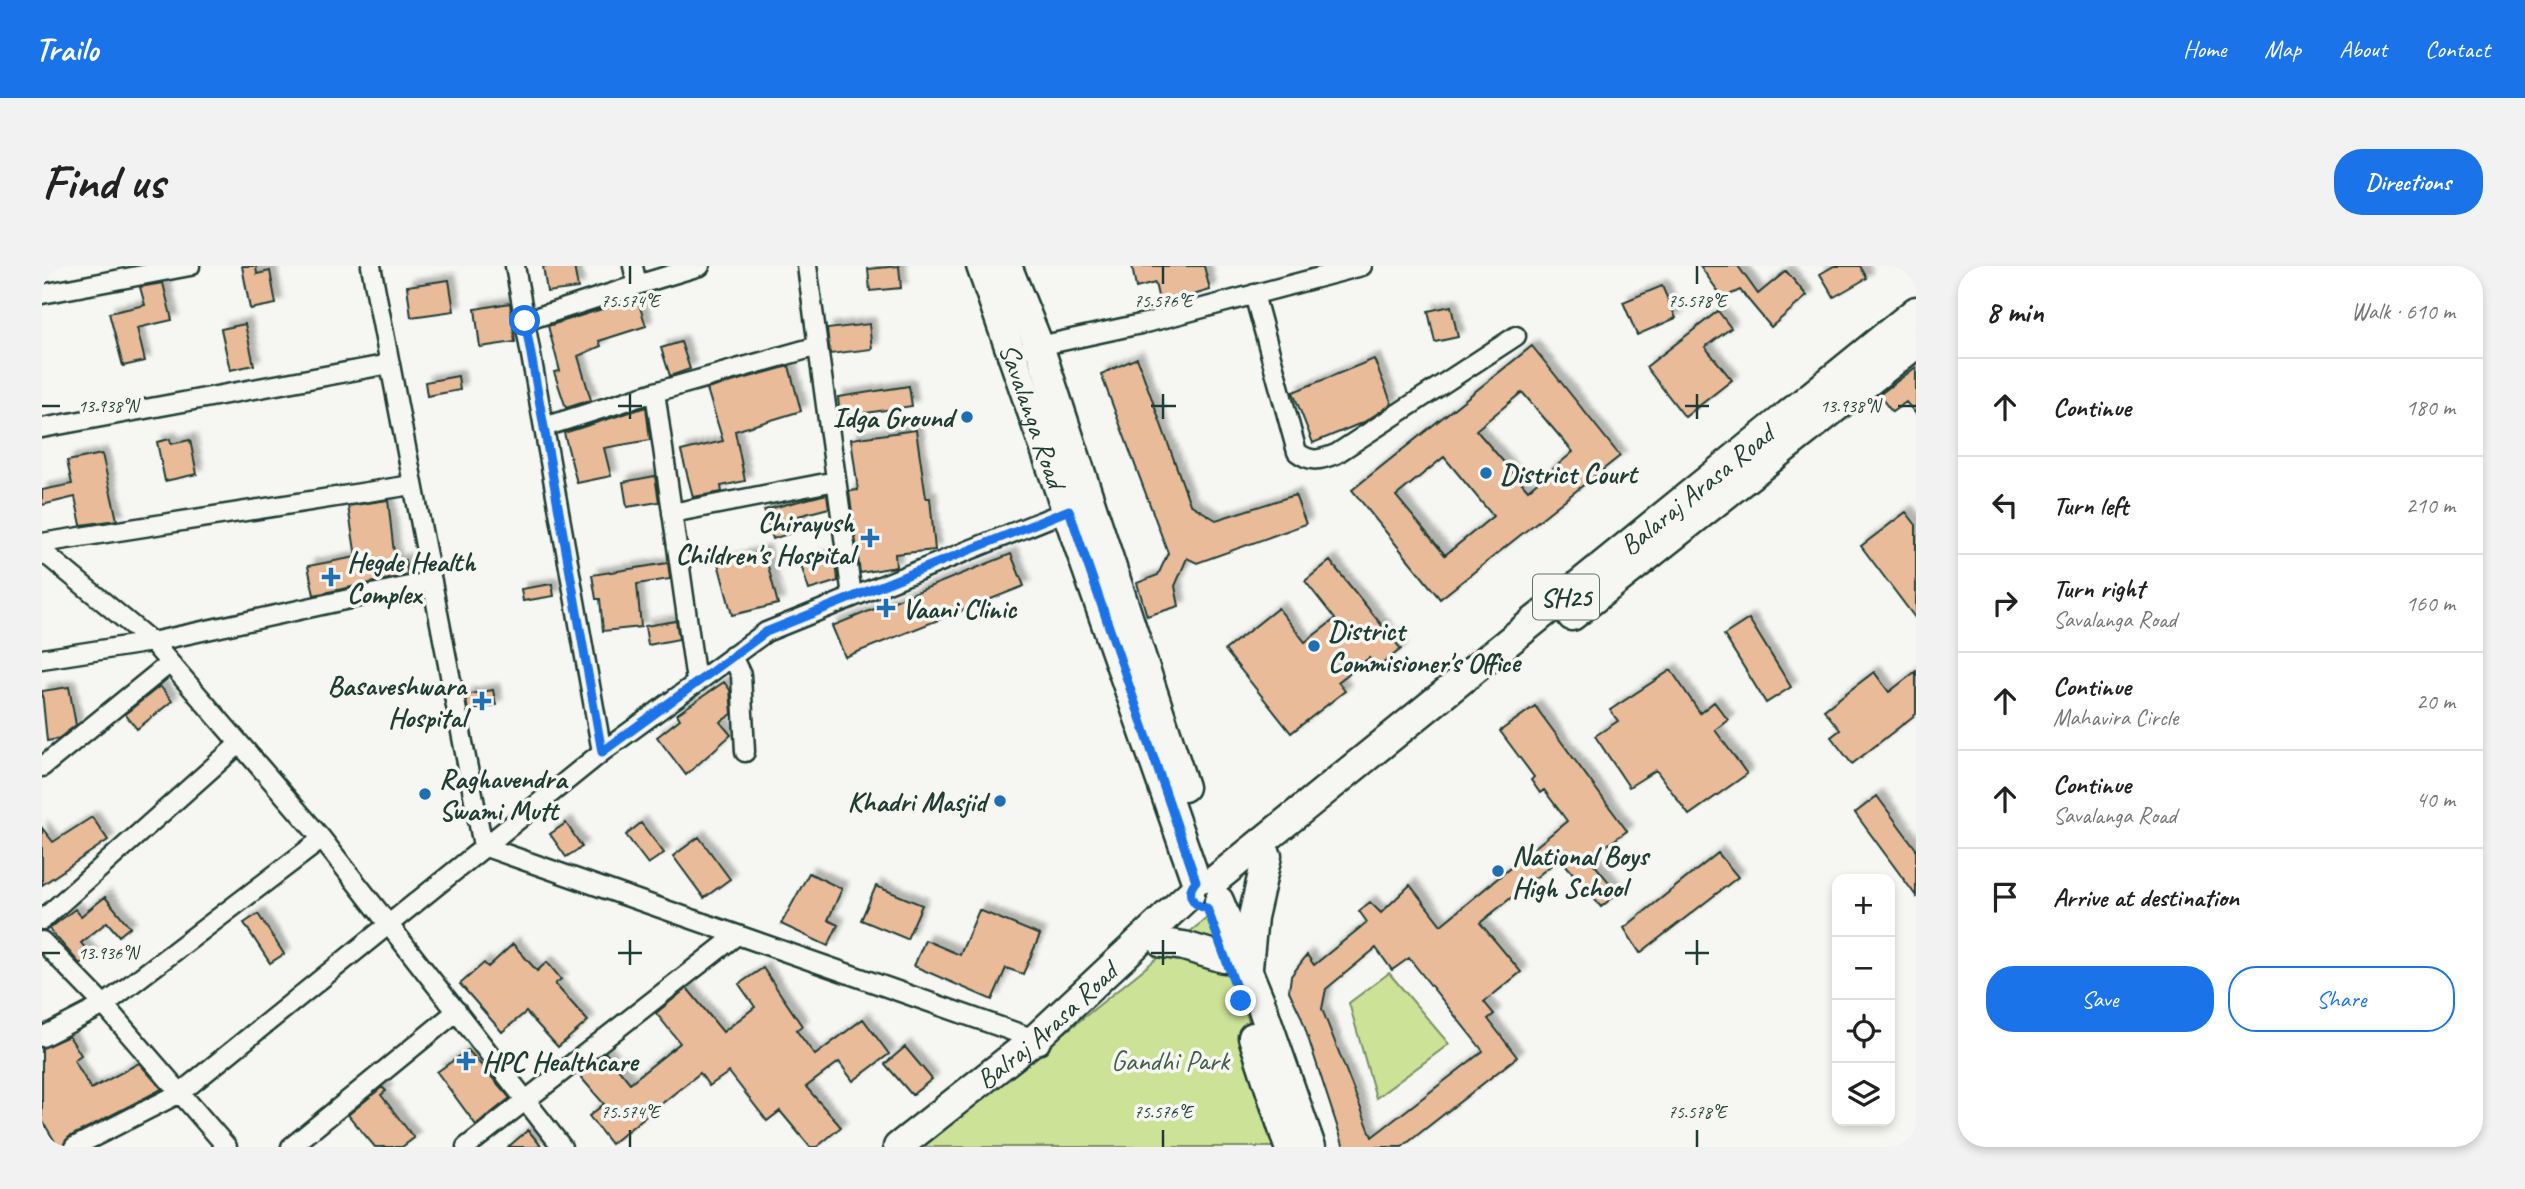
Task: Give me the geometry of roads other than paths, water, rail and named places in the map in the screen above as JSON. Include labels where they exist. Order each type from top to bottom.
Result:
[{"type":"main road","name":"Savalanga Road","points":[[981,266],[1026,349],[1196,822],[1208,893]]},
{"type":"main road","name":"Savalanga Road","points":[[1007,266],[1069,510],[1175,821],[1208,893],[1311,1147]]},
{"type":"main road","name":"Balaraj Arasa Road","points":[[1208,893],[1916,311]]},
{"type":"main road","name":"Balaraj Arasa Road","points":[[1208,893],[1267,856],[1916,344]]},
{"type":"main road","points":[[1175,821],[1175,877],[1164,930],[1184,946],[1236,965],[1252,917],[1267,856]]},
{"type":"main road","name":"Balraj Arasa Road","points":[[898,1147],[1039,1044],[1208,893]]},
{"type":"main road","name":"Savalanga Road","points":[[1236,965],[1290,1147]]},
{"type":"main road","points":[[918,1147],[1039,1044]]},
{"type":"street","points":[[42,294],[168,268],[190,266]]},
{"type":"street","points":[[371,266],[483,846]]},
{"type":"street","points":[[515,266],[602,752]]},
{"type":"street","points":[[633,266],[637,285]]},
{"type":"street","points":[[525,321],[700,266]]},
{"type":"street","points":[[807,266],[852,596]]},
{"type":"street","points":[[1026,349],[1150,322],[1362,266]]},
{"type":"street","points":[[1254,294],[1297,452],[1306,459],[1320,460],[1336,454],[1516,336]]},
{"type":"street","points":[[544,427],[818,346]]},
{"type":"street","points":[[42,428],[390,364]]},
{"type":"street","points":[[655,392],[696,681]]},
{"type":"street","points":[[672,513],[836,481]]},
{"type":"street","points":[[42,543],[412,485]]},
{"type":"street","points":[[74,1147],[180,1093],[602,752],[766,632],[1069,510]]},
{"type":"street","points":[[42,551],[152,642],[322,839],[562,1147]]},
{"type":"street","points":[[42,659],[152,642],[432,581]]},
{"type":"street","points":[[732,656],[741,675],[745,752]]},
{"type":"street","points":[[42,767],[170,663]]},
{"type":"street","points":[[42,920],[239,744]]},
{"type":"street","points":[[42,1037],[104,1005],[322,839]]},
{"type":"street","points":[[483,846],[1039,1044]]},
{"type":"street","points":[[466,1147],[737,935]]},
{"type":"street","points":[[42,941],[104,1005],[227,1147]]},
{"type":"street","points":[[291,1147],[457,1011]]},
{"type":"place","name":"Idga Ground","points":[[967,417]]},
{"type":"place","name":"District Court","points":[[1486,473]]},
{"type":"place","name":"Chirayush Children's Hospital","points":[[870,538]]},
{"type":"place","name":"Hegde Health Complex","points":[[331,577]]},
{"type":"place","name":"Vaani Clinic","points":[[886,608]]},
{"type":"place","name":"District Commisioner's Office","points":[[1314,646]]},
{"type":"place","name":"Basaveshwara Hospital","points":[[482,701]]},
{"type":"place","name":"Raghavendra Swami Mutt","points":[[425,794]]},
{"type":"place","name":"Khadri Masjid","points":[[1000,801]]},
{"type":"place","name":"National Boys High School","points":[[1498,871]]},
{"type":"place","name":"HPC Healthcare","points":[[466,1061]]},
{"type":"park label","name":"Gandhi Park","points":[[1170,1060]]}]
